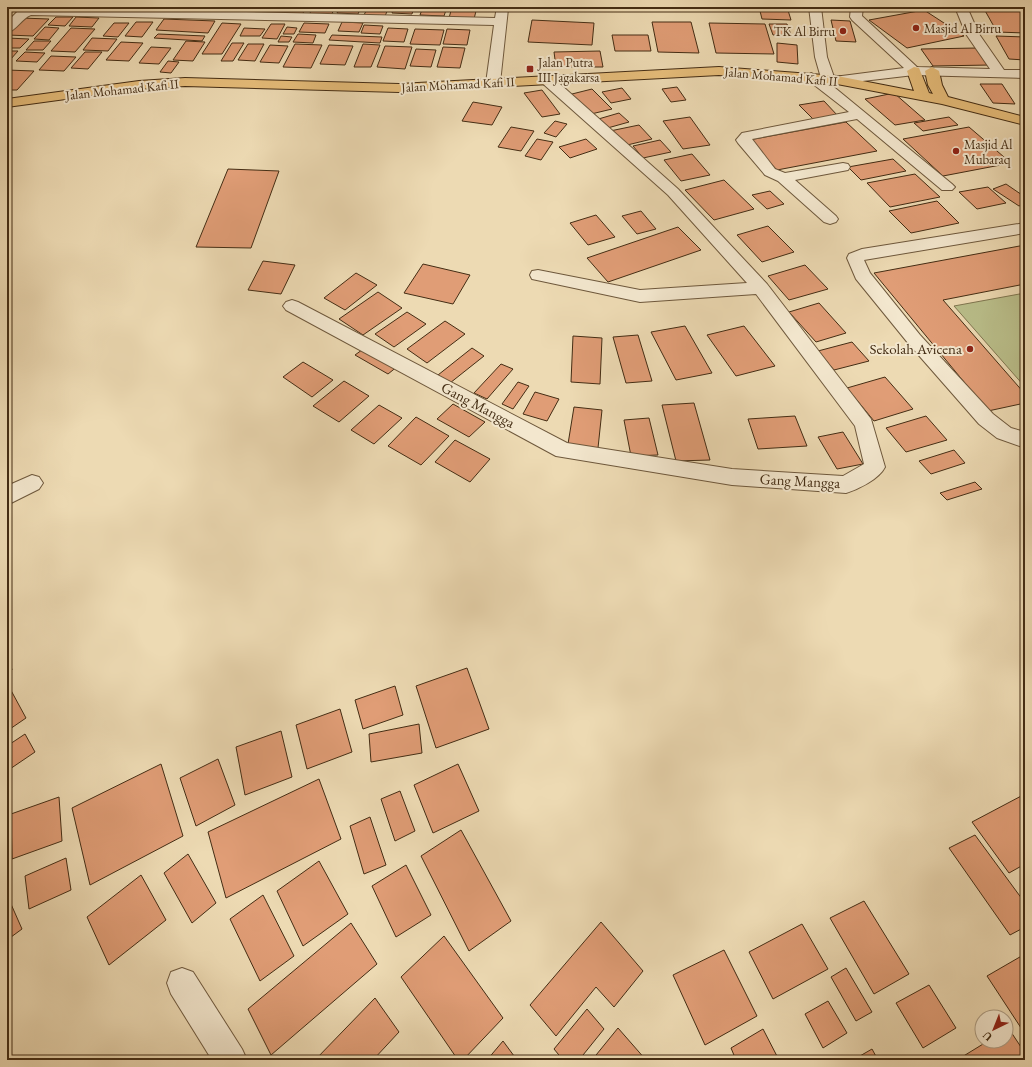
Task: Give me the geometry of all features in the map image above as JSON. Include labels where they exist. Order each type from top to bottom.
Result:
[{"type":"main road","name":"Jalan Mohamad Kafi II","points":[[7,103],[139,85],[185,82],[360,88],[493,83],[719,71],[811,77],[832,80],[924,96],[1025,121]]},
{"type":"main road","points":[[914,71],[917,83],[924,96]]},
{"type":"main road","points":[[932,71],[935,85],[942,100]]},
{"type":"street","points":[[493,83],[503,7]]},
{"type":"street","points":[[815,7],[821,57],[832,80],[914,71],[1025,74]]},
{"type":"street","points":[[857,7],[856,17],[914,71]]},
{"type":"street","points":[[961,7],[965,22],[988,58],[1001,74]]},
{"type":"street","points":[[7,29],[22,14],[30,11],[500,22]]},
{"type":"street","points":[[811,77],[832,91],[947,187]]},
{"type":"street","name":"Gang Mangga","points":[[292,306],[563,450],[732,477],[846,485],[875,467],[864,424],[761,288],[673,192],[546,79]]},
{"type":"street","points":[[830,220],[783,178],[770,172],[743,140],[750,135],[860,114]]},
{"type":"street","points":[[783,178],[843,167]]},
{"type":"street","points":[[1025,228],[862,254],[855,258],[862,275],[914,338],[986,419],[1004,433],[1025,440]]},
{"type":"street","points":[[538,275],[640,296],[761,288]]},
{"type":"street","points":[[7,496],[32,483]]},
{"type":"street","points":[[182,983],[231,1060]]},
{"type":"green space","points":[[1025,293],[1025,387],[954,306]]},
{"type":"building","points":[[88,7],[110,7],[108,9],[87,9]]},
{"type":"building","points":[[202,7],[223,7],[221,10],[200,9]]},
{"type":"building","points":[[229,7],[254,7],[252,11],[227,10]]},
{"type":"building","points":[[313,7],[335,7],[331,16],[309,15]]},
{"type":"building","points":[[340,7],[361,7],[358,14],[337,13]]},
{"type":"building","points":[[368,7],[389,7],[385,16],[364,15]]},
{"type":"building","points":[[394,7],[414,7],[412,14],[392,13]]},
{"type":"building","points":[[423,7],[447,7],[444,16],[420,15]]},
{"type":"building","points":[[452,7],[477,7],[474,19],[449,18]]},
{"type":"building","points":[[521,7],[567,7],[566,11]]},
{"type":"building","points":[[759,7],[787,7],[791,20],[762,19]]},
{"type":"building","points":[[983,7],[1025,7],[1025,33],[997,32]]},
{"type":"building","points":[[284,9],[305,10],[301,16],[281,15]]},
{"type":"building","name":"Masjid Al Birru","points":[[924,10],[964,36],[907,48],[869,20]]},
{"type":"building","points":[[56,17],[73,17],[65,26],[48,25]]},
{"type":"building","points":[[76,17],[99,18],[92,27],[69,26]]},
{"type":"building","points":[[21,18],[49,19],[33,36],[7,35],[7,32]]},
{"type":"building","points":[[164,19],[215,21],[208,33],[156,30]]},
{"type":"building","points":[[532,20],[594,23],[592,45],[528,42]]},
{"type":"building","name":"TK Al Birru","points":[[831,20],[850,21],[856,42],[836,41]]},
{"type":"building","points":[[136,22],[153,22],[142,37],[125,36]]},
{"type":"building","points":[[342,22],[363,23],[359,32],[338,31]]},
{"type":"building","points":[[652,22],[691,22],[699,53],[658,52]]},
{"type":"building","points":[[114,23],[129,23],[118,37],[103,36]]},
{"type":"building","points":[[222,23],[241,24],[222,54],[202,54]]},
{"type":"building","points":[[304,23],[329,24],[325,33],[299,32]]},
{"type":"building","points":[[709,23],[765,24],[774,54],[716,53]]},
{"type":"building","points":[[271,24],[285,24],[277,39],[262,38]]},
{"type":"building","points":[[769,24],[787,24],[791,35],[773,35]]},
{"type":"building","points":[[364,25],[383,26],[380,34],[361,33]]},
{"type":"building","points":[[45,27],[59,28],[49,40],[34,39]]},
{"type":"building","points":[[287,27],[297,28],[294,34],[283,34]]},
{"type":"building","points":[[71,28],[95,29],[75,52],[51,51]]},
{"type":"building","points":[[244,28],[265,29],[260,36],[240,36]]},
{"type":"building","points":[[388,28],[408,29],[404,42],[383,41]]},
{"type":"building","points":[[415,29],[444,30],[440,45],[410,44]]},
{"type":"building","points":[[447,29],[470,30],[467,45],[443,44]]},
{"type":"building","points":[[158,34],[205,36],[202,41],[154,38]]},
{"type":"building","points":[[298,34],[316,35],[313,43],[293,42]]},
{"type":"building","points":[[332,35],[382,37],[380,43],[329,40]]},
{"type":"building","points":[[612,35],[648,35],[651,51],[615,51]]},
{"type":"building","points":[[281,36],[292,37],[289,42],[278,42]]},
{"type":"building","points":[[996,36],[1025,37],[1025,60],[1009,59]]},
{"type":"building","points":[[7,38],[29,39],[20,48],[7,48]]},
{"type":"building","points":[[92,38],[117,39],[108,51],[83,50]]},
{"type":"building","points":[[34,41],[51,41],[43,50],[26,50]]},
{"type":"building","points":[[186,41],[205,42],[193,61],[173,60]]},
{"type":"building","points":[[121,42],[143,43],[129,61],[106,60]]},
{"type":"building","points":[[232,43],[244,43],[233,61],[221,61]]},
{"type":"building","points":[[777,43],[797,45],[798,64],[777,62]]},
{"type":"building","points":[[248,44],[264,44],[255,61],[238,60]]},
{"type":"building","points":[[295,44],[322,45],[311,68],[283,67]]},
{"type":"building","points":[[363,44],[380,45],[371,67],[354,67]]},
{"type":"building","points":[[270,45],[288,46],[279,63],[260,62]]},
{"type":"building","points":[[329,45],[353,46],[345,65],[320,64]]},
{"type":"building","points":[[385,46],[412,47],[405,69],[377,67]]},
{"type":"building","points":[[151,47],[171,48],[159,64],[139,63]]},
{"type":"building","points":[[443,47],[465,48],[460,68],[437,67]]},
{"type":"building","points":[[977,48],[990,65],[933,66],[921,49]]},
{"type":"building","points":[[416,49],[436,50],[431,67],[410,66]]},
{"type":"building","points":[[7,51],[18,51],[10,60],[7,60]]},
{"type":"building","points":[[600,51],[603,67],[556,67],[554,52]]},
{"type":"building","points":[[25,52],[45,53],[37,62],[16,61]]},
{"type":"building","points":[[85,52],[102,52],[88,69],[71,68]]},
{"type":"building","points":[[51,56],[76,57],[64,71],[39,70]]},
{"type":"building","points":[[168,61],[179,62],[171,73],[160,72]]},
{"type":"building","points":[[7,70],[34,71],[17,90],[7,90]]},
{"type":"building","points":[[980,84],[1002,84],[1015,104],[993,103]]},
{"type":"building","points":[[677,87],[686,100],[671,102],[662,89]]},
{"type":"building","points":[[622,88],[631,99],[611,103],[602,92]]},
{"type":"building","points":[[592,89],[612,109],[587,115],[568,95]]},
{"type":"building","points":[[542,90],[560,114],[542,117],[524,93]]},
{"type":"building","points":[[894,93],[925,120],[895,125],[865,99]]},
{"type":"building","points":[[824,101],[838,116],[814,120],[799,105]]},
{"type":"building","points":[[473,102],[502,107],[492,125],[462,121]]},
{"type":"building","points":[[619,113],[629,122],[604,129],[595,120]]},
{"type":"building","points":[[690,117],[710,145],[683,149],[663,121]]},
{"type":"building","points":[[949,117],[958,125],[923,131],[914,123]]},
{"type":"building","points":[[555,121],[567,124],[556,137],[544,133]]},
{"type":"building","points":[[846,122],[877,151],[777,170],[749,140]]},
{"type":"building","points":[[639,125],[652,139],[623,146],[610,131]]},
{"type":"building","points":[[511,127],[534,131],[521,151],[498,147]]},
{"type":"building","name":"Masjid Al Mubaraq","points":[[969,127],[1011,163],[943,176],[903,139]]},
{"type":"building","points":[[537,139],[553,142],[541,160],[525,156]]},
{"type":"building","points":[[586,139],[597,149],[570,158],[559,147]]},
{"type":"building","points":[[660,140],[671,152],[643,158],[633,146]]},
{"type":"building","points":[[692,154],[710,175],[681,181],[664,160]]},
{"type":"building","points":[[893,159],[906,171],[861,180],[848,167]]},
{"type":"building","points":[[228,169],[279,171],[251,248],[196,247]]},
{"type":"building","points":[[915,174],[940,197],[890,207],[867,183]]},
{"type":"building","points":[[724,180],[754,209],[714,220],[685,190]]},
{"type":"building","points":[[1006,184],[1025,197],[1025,204],[1019,206],[993,189]]},
{"type":"building","points":[[988,187],[1006,203],[977,209],[959,192]]},
{"type":"building","points":[[770,191],[784,204],[767,209],[752,195]]},
{"type":"building","points":[[937,201],[959,223],[911,233],[889,211]]},
{"type":"building","points":[[641,211],[656,229],[637,234],[622,216]]},
{"type":"building","points":[[596,215],[615,237],[588,245],[570,223]]},
{"type":"building","points":[[768,226],[794,252],[762,262],[737,235]]},
{"type":"building","points":[[678,227],[701,250],[608,282],[587,258]]},
{"type":"building","points":[[1025,245],[1025,284],[943,300],[1025,394],[1025,403],[988,411],[874,273]]},
{"type":"building","points":[[263,261],[295,265],[281,294],[248,290]]},
{"type":"building","points":[[423,264],[470,275],[453,304],[404,293]]},
{"type":"building","points":[[805,265],[828,289],[789,300],[768,276]]},
{"type":"building","points":[[356,273],[377,285],[345,310],[324,298]]},
{"type":"building","points":[[378,292],[402,308],[363,335],[339,319]]},
{"type":"building","points":[[819,303],[846,333],[816,342],[789,312]]},
{"type":"building","points":[[407,312],[426,324],[394,347],[375,334]]},
{"type":"building","points":[[445,321],[465,334],[427,363],[407,349]]},
{"type":"building","points":[[685,326],[712,373],[676,380],[651,332]]},
{"type":"building","points":[[744,326],[775,366],[736,376],[707,335]]},
{"type":"building","points":[[638,335],[652,381],[626,383],[613,337]]},
{"type":"building","points":[[573,336],[602,338],[600,384],[571,382]]},
{"type":"building","points":[[852,342],[869,361],[834,370],[818,351]]},
{"type":"building","points":[[366,347],[398,366],[388,374],[355,355]]},
{"type":"building","points":[[472,348],[484,356],[450,383],[438,375]]},
{"type":"building","points":[[303,362],[333,380],[312,397],[283,377]]},
{"type":"building","points":[[501,364],[513,369],[487,399],[474,393]]},
{"type":"building","points":[[885,377],[913,409],[874,421],[847,388]]},
{"type":"building","points":[[344,381],[369,396],[339,422],[313,406]]},
{"type":"building","points":[[518,382],[529,386],[513,409],[502,404]]},
{"type":"building","points":[[535,392],[559,399],[547,421],[523,414]]},
{"type":"building","points":[[694,403],[710,460],[676,461],[662,405]]},
{"type":"building","points":[[453,404],[485,422],[469,437],[437,419]]},
{"type":"building","points":[[379,405],[402,418],[374,444],[351,430]]},
{"type":"building","points":[[574,407],[602,410],[598,448],[568,444]]},
{"type":"building","points":[[795,416],[807,446],[758,449],[748,419]]},
{"type":"building","points":[[926,416],[947,440],[906,452],[886,428]]},
{"type":"building","points":[[416,417],[449,436],[421,465],[388,446]]},
{"type":"building","points":[[649,418],[658,455],[631,456],[624,420]]},
{"type":"building","points":[[843,432],[863,464],[837,469],[818,437]]},
{"type":"building","points":[[455,440],[490,459],[470,482],[435,462]]},
{"type":"building","points":[[954,450],[965,463],[931,474],[919,461]]},
{"type":"building","points":[[975,482],[982,489],[947,500],[940,493]]},
{"type":"building","points":[[7,650],[12,670],[7,673]]},
{"type":"building","points":[[467,668],[489,729],[436,748],[416,686]]},
{"type":"building","points":[[7,683],[26,718],[7,731]]},
{"type":"building","points":[[395,686],[403,715],[363,729],[355,700]]},
{"type":"building","points":[[340,709],[352,752],[307,769],[296,725]]},
{"type":"building","points":[[419,724],[422,753],[371,762],[369,734]]},
{"type":"building","points":[[281,731],[292,777],[245,795],[236,747]]},
{"type":"building","points":[[25,734],[35,752],[7,771],[7,746]]},
{"type":"building","points":[[218,759],[235,805],[196,826],[180,778]]},
{"type":"building","points":[[161,764],[183,836],[90,885],[72,808]]},
{"type":"building","points":[[458,764],[479,811],[433,833],[414,785]]},
{"type":"building","points":[[319,779],[341,839],[226,898],[208,832]]},
{"type":"building","points":[[400,791],[415,831],[395,841],[381,799]]},
{"type":"building","points":[[1025,794],[1025,864],[1009,873],[972,822]]},
{"type":"building","points":[[59,797],[62,841],[12,859],[11,814]]},
{"type":"building","points":[[370,817],[386,865],[364,874],[350,826]]},
{"type":"building","points":[[461,830],[511,921],[469,951],[421,856]]},
{"type":"building","points":[[975,835],[1025,903],[1025,927],[1010,935],[949,848]]},
{"type":"building","points":[[188,854],[216,903],[192,923],[164,873]]},
{"type":"building","points":[[66,858],[71,890],[29,909],[25,876]]},
{"type":"building","points":[[319,861],[348,914],[303,946],[277,891]]},
{"type":"building","points":[[406,865],[431,915],[396,937],[372,886]]},
{"type":"building","points":[[141,875],[166,920],[109,965],[87,917]]},
{"type":"building","points":[[7,895],[22,929],[7,940]]},
{"type":"building","points":[[263,895],[294,956],[260,981],[230,919]]},
{"type":"building","points":[[864,901],[909,974],[874,994],[830,918]]},
{"type":"building","points":[[601,922],[643,971],[614,1007],[596,987],[556,1036],[530,1005]]},
{"type":"building","points":[[351,923],[377,964],[271,1055],[248,1009]]},
{"type":"building","points":[[802,924],[828,969],[773,999],[749,952]]},
{"type":"building","points":[[444,936],[503,1018],[463,1060],[458,1060],[401,977]]},
{"type":"building","points":[[724,950],[757,1016],[705,1045],[673,975]]},
{"type":"building","points":[[1025,954],[1025,1034],[1014,1017],[1014,1009],[1009,1009],[987,976]]},
{"type":"building","points":[[846,968],[872,1012],[856,1021],[831,977]]},
{"type":"building","points":[[929,985],[956,1028],[923,1048],[896,1003]]},
{"type":"building","points":[[375,998],[399,1032],[373,1060],[315,1060]]},
{"type":"building","points":[[828,1001],[847,1033],[823,1048],[805,1014]]},
{"type":"building","points":[[587,1009],[604,1029],[579,1060],[563,1060],[554,1049]]},
{"type":"building","points":[[618,1028],[646,1060],[592,1060]]},
{"type":"building","points":[[763,1029],[779,1060],[736,1060],[731,1048]]},
{"type":"building","points":[[1014,1036],[1025,1053],[1025,1060],[957,1060],[975,1049],[1014,1049]]},
{"type":"building","points":[[503,1041],[517,1060],[487,1060]]},
{"type":"building","points":[[872,1049],[878,1060],[853,1060]]},
{"type":"place","name":"Masjid Al Birru","points":[[916,28]]},
{"type":"place","name":"TK Al Birru","points":[[843,31]]},
{"type":"place","name":"Jalan Putra III Jagakarsa","points":[[530,69]]},
{"type":"place","name":"Masjid Al Mubaraq","points":[[956,151]]},
{"type":"place","name":"Sekolah Avicena","points":[[970,349]]}]
